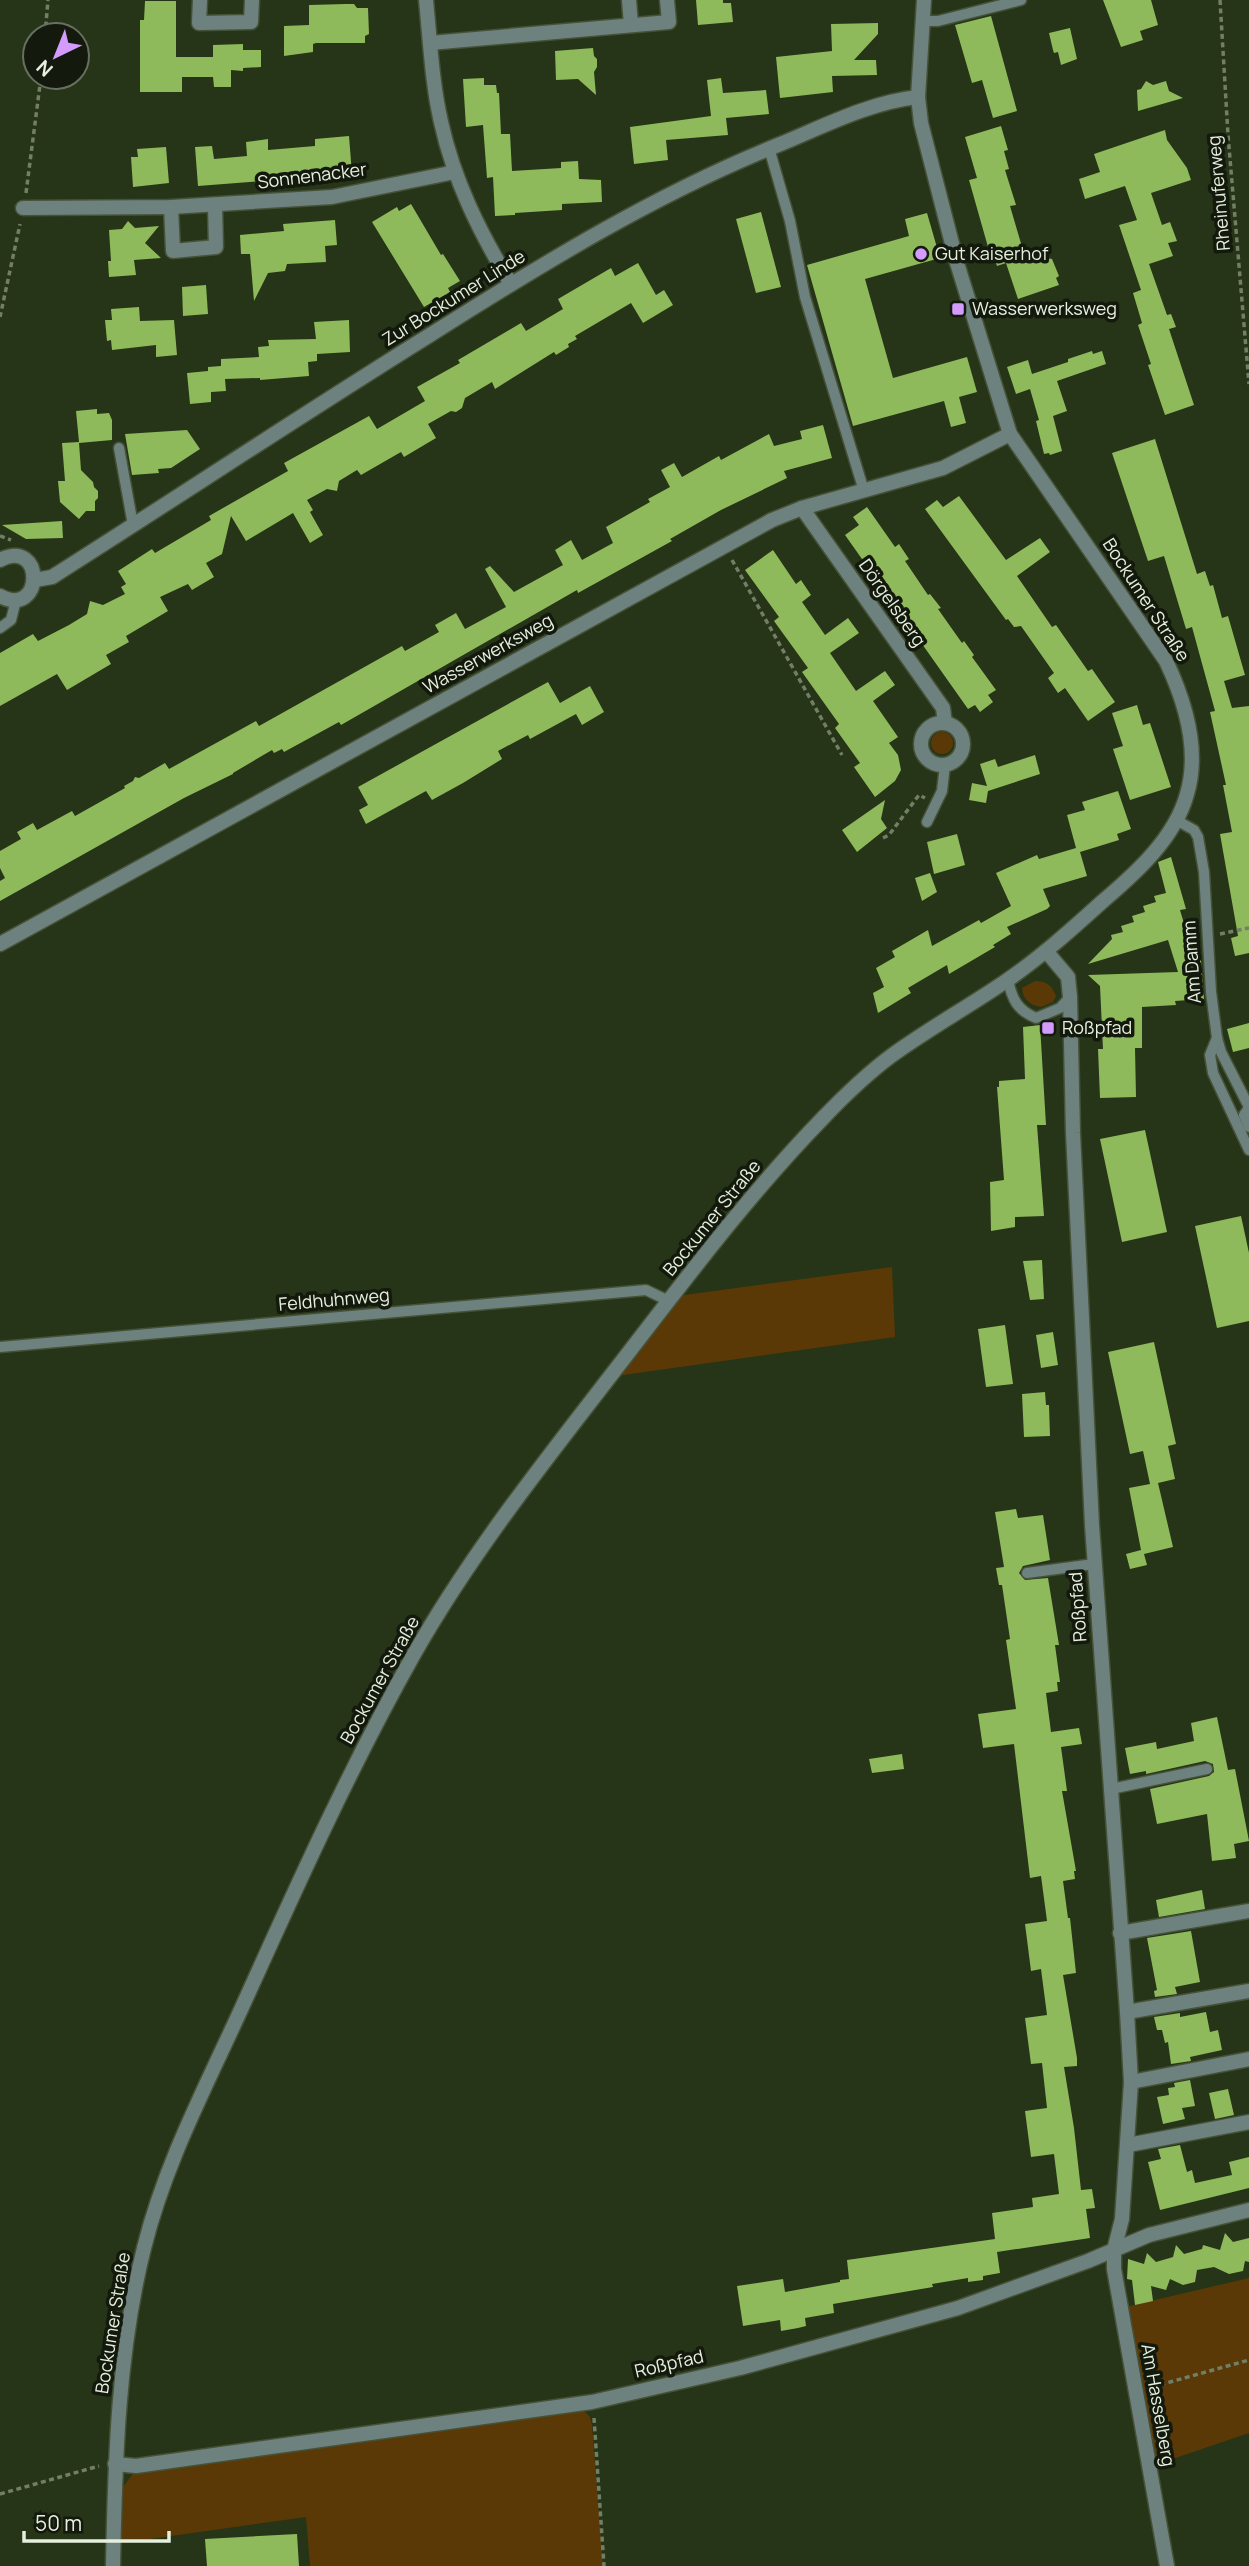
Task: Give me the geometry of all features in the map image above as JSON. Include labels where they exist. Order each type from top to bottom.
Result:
[{"type":"street","points":[[200,0],[199,23],[251,22],[252,0]]},
{"type":"street","points":[[426,0],[440,121],[455,172],[474,220],[511,284]]},
{"type":"street","points":[[629,0],[631,25]]},
{"type":"street","points":[[430,43],[669,22],[667,0]]},
{"type":"street","name":"Bockumer Straße","points":[[113,2566],[115,2464],[129,2324],[144,2247],[167,2175],[309,1862],[375,1725],[431,1626],[543,1464],[669,1301],[769,1178],[823,1118],[888,1058],[1008,980],[1127,881],[1160,844],[1187,796],[1190,777],[1189,728],[1181,691],[1166,661],[1010,435],[957,263],[927,153],[918,97],[924,0]]},
{"type":"street","name":"Zur Bockumer Linde","points":[[16,600],[29,593],[35,580],[52,577],[511,284],[688,184],[769,148],[897,99],[918,97]]},
{"type":"street","name":"Sonnenacker","points":[[23,208],[171,207],[332,197],[455,172]]},
{"type":"street","points":[[171,207],[173,251],[216,247],[215,205]]},
{"type":"street","name":"Wasserwerksweg","points":[[0,944],[772,520],[802,508],[943,468],[1010,435]]},
{"type":"street","name":"Dörgelsberg","points":[[802,508],[943,708],[945,723],[958,730],[963,744],[959,757],[946,765]]},
{"type":"street","points":[[0,560],[8,556],[21,558],[32,566],[35,580]]},
{"type":"street","points":[[0,596],[16,600]]},
{"type":"street","points":[[945,723],[931,725],[924,731],[920,746],[922,754],[930,762],[946,765]]},
{"type":"street","name":"Roßpfad","points":[[115,2464],[135,2466],[592,2402],[740,2368],[958,2308],[1114,2250],[1122,2219],[1128,2146],[1131,2082],[1128,2012],[1094,1564],[1073,1133],[1070,997],[1068,977],[1046,951]]},
{"type":"street","points":[[1120,1933],[1249,1911]]},
{"type":"street","points":[[1128,2012],[1249,1991]]},
{"type":"street","points":[[1131,2082],[1249,2059]]},
{"type":"street","points":[[1128,2146],[1249,2122]]},
{"type":"street","points":[[1114,2250],[1149,2235],[1249,2210]]},
{"type":"street","name":"Am Hasselberg","points":[[1114,2250],[1114,2269],[1167,2566]]},
{"type":"lane","points":[[924,22],[938,21],[1021,0]]},
{"type":"lane","points":[[769,148],[790,221],[805,297],[864,491]]},
{"type":"lane","points":[[119,448],[133,525]]},
{"type":"lane","name":"Zur Bockumer Linde","points":[[0,628],[11,620],[16,600]]},
{"type":"lane","points":[[928,822],[942,791],[946,765]]},
{"type":"lane","name":"Am Damm","points":[[1175,820],[1194,830],[1198,837],[1204,872],[1211,992],[1217,1038],[1221,1052],[1249,1107],[1244,1115],[1249,1127]]},
{"type":"lane","points":[[1008,980],[1012,999],[1023,1013],[1036,1018],[1060,1008],[1070,997]]},
{"type":"lane","points":[[1217,1038],[1210,1055],[1213,1073],[1249,1150]]},
{"type":"lane","name":"Feldhuhnweg","points":[[0,1347],[646,1290],[669,1301]]},
{"type":"lane","points":[[1027,1573],[1094,1564]]},
{"type":"lane","points":[[1111,1789],[1207,1769]]},
{"type":"path","points":[[46,21],[48,0]]},
{"type":"path","name":"Rheinuferweg","points":[[1220,0],[1228,135],[1249,384]]},
{"type":"path","points":[[724,546],[842,755]]},
{"type":"path","points":[[883,838],[919,795],[936,804]]},
{"type":"path","points":[[1208,937],[1249,928]]},
{"type":"path","points":[[1136,2391],[1249,2360]]},
{"type":"path","points":[[592,2402],[604,2566]]},
{"type":"path","points":[[0,2494],[115,2464]]},
{"type":"shaded area","points":[[942,732],[950,735],[953,743],[950,751],[942,754],[934,751],[931,743],[934,735]]},
{"type":"shaded area","points":[[1035,981],[1051,987],[1056,996],[1053,1002],[1041,1007],[1026,999],[1022,988]]},
{"type":"shaded area","points":[[892,1267],[895,1337],[616,1376],[677,1296]]},
{"type":"shaded area","points":[[1249,2278],[1249,2433],[1152,2466],[1125,2307]]},
{"type":"shaded area","points":[[583,2410],[590,2417],[592,2425],[603,2566],[310,2566],[306,2517],[115,2544],[118,2494],[134,2472]]},
{"type":"building","points":[[696,0],[723,0],[723,3],[731,3],[733,22],[698,25]]},
{"type":"building","points":[[1103,0],[1151,0],[1158,25],[1140,31],[1143,40],[1121,47]]},
{"type":"building","points":[[145,1],[176,1],[176,57],[213,57],[213,45],[243,44],[243,50],[261,50],[261,67],[243,68],[243,71],[231,70],[231,87],[214,87],[213,77],[182,77],[182,92],[140,92],[140,20],[144,20]]},
{"type":"building","points":[[354,4],[357,8],[368,8],[369,34],[365,36],[365,43],[316,43],[313,44],[313,52],[284,56],[284,26],[309,25],[309,5]]},
{"type":"building","points":[[991,16],[1017,111],[993,118],[982,80],[972,83],[955,25]]},
{"type":"building","points":[[878,23],[878,34],[854,60],[876,60],[877,75],[832,76],[833,92],[780,98],[776,57],[832,51],[831,24]]},
{"type":"building","points":[[1070,28],[1077,59],[1061,65],[1058,52],[1054,53],[1049,33]]},
{"type":"building","points":[[593,48],[597,59],[594,72],[596,95],[578,79],[556,80],[555,51]]},
{"type":"building","points":[[484,78],[484,85],[496,85],[499,93],[501,134],[510,134],[512,171],[561,168],[561,162],[578,161],[579,179],[601,180],[602,202],[562,204],[562,210],[495,216],[493,177],[487,178],[483,125],[466,127],[463,79]]},
{"type":"building","points":[[721,78],[723,93],[766,90],[769,114],[726,118],[728,135],[666,140],[668,160],[634,164],[630,127],[711,116],[707,80]]},
{"type":"building","points":[[1146,81],[1153,85],[1166,81],[1169,91],[1183,98],[1138,111],[1137,90],[1141,89]]},
{"type":"building","points":[[1001,126],[1008,150],[1004,151],[1009,169],[1005,170],[1016,205],[1010,206],[1025,257],[1044,251],[1047,258],[1052,259],[1059,276],[1056,278],[1059,285],[1018,299],[1006,263],[997,266],[988,247],[969,180],[977,178],[965,137]]},
{"type":"building","points":[[1165,130],[1167,140],[1187,168],[1191,180],[1151,193],[1162,225],[1170,222],[1177,241],[1168,243],[1173,256],[1149,264],[1167,315],[1171,314],[1176,327],[1169,329],[1194,405],[1165,415],[1138,325],[1142,323],[1133,293],[1141,290],[1119,225],[1137,220],[1125,186],[1085,199],[1079,179],[1100,172],[1094,154]]},
{"type":"building","points":[[349,136],[352,174],[198,186],[195,147],[212,146],[214,159],[247,156],[246,142],[268,139],[268,150],[315,146],[315,139]]},
{"type":"building","points":[[166,147],[169,183],[133,187],[131,157],[138,157],[137,149]]},
{"type":"building","points":[[411,204],[460,281],[448,288],[450,292],[424,307],[372,222],[397,207],[399,211]]},
{"type":"building","points":[[761,212],[781,287],[756,293],[736,219]]},
{"type":"building","points":[[927,213],[940,258],[865,279],[893,378],[967,357],[977,392],[959,397],[966,423],[951,427],[944,401],[853,426],[807,265],[909,236],[905,219]]},
{"type":"building","points":[[335,220],[337,245],[325,246],[326,262],[287,264],[285,271],[268,273],[254,301],[250,254],[241,254],[240,235],[284,231],[283,224]]},
{"type":"building","points":[[128,221],[135,228],[159,226],[145,243],[161,258],[134,260],[136,275],[109,277],[109,230],[122,229]]},
{"type":"building","points":[[638,263],[656,295],[664,290],[673,305],[643,323],[631,303],[575,336],[577,339],[568,344],[569,347],[556,355],[554,352],[495,389],[492,382],[465,398],[462,408],[428,424],[436,438],[404,457],[401,452],[361,475],[357,470],[339,481],[337,491],[327,489],[307,500],[313,510],[310,512],[323,535],[310,543],[293,513],[246,541],[231,516],[222,554],[206,563],[214,577],[192,590],[188,584],[160,597],[168,611],[126,636],[129,642],[106,655],[111,664],[67,690],[57,674],[0,706],[0,653],[33,634],[38,641],[69,625],[87,614],[90,601],[103,605],[125,594],[121,587],[126,584],[118,571],[152,549],[155,553],[211,520],[209,516],[288,471],[284,463],[369,416],[377,429],[425,401],[417,387],[460,363],[458,360],[521,323],[526,331],[563,309],[558,299],[611,268],[615,276]]},
{"type":"building","points":[[206,285],[208,314],[183,316],[182,287]]},
{"type":"building","points":[[139,307],[140,321],[174,320],[177,355],[156,357],[156,345],[112,350],[111,340],[107,341],[105,320],[112,320],[111,309]]},
{"type":"building","points":[[349,320],[350,352],[317,354],[317,361],[308,362],[309,376],[260,380],[225,379],[226,391],[211,392],[211,402],[190,404],[187,373],[208,371],[208,367],[221,366],[221,359],[259,357],[258,347],[269,346],[268,340],[316,339],[314,322]]},
{"type":"building","points":[[1092,351],[1093,354],[1102,351],[1106,364],[1057,381],[1067,411],[1053,416],[1062,451],[1044,454],[1036,421],[1039,420],[1030,389],[1016,394],[1007,367],[1028,360],[1032,374]]},
{"type":"building","points":[[97,409],[97,414],[109,413],[112,420],[112,440],[79,443],[81,470],[93,482],[98,498],[95,501],[95,511],[86,511],[79,519],[60,502],[58,481],[65,481],[62,443],[79,442],[76,411]]},
{"type":"building","points":[[823,425],[832,458],[784,471],[787,478],[721,510],[670,539],[672,541],[578,593],[577,590],[341,725],[339,722],[284,752],[282,749],[274,753],[272,750],[0,901],[0,881],[5,878],[0,868],[0,851],[21,839],[17,832],[33,823],[37,830],[72,811],[75,816],[125,788],[135,777],[139,778],[165,763],[169,769],[256,721],[259,726],[402,646],[405,651],[439,632],[435,625],[456,613],[465,629],[506,607],[485,569],[490,566],[514,592],[563,565],[555,550],[571,540],[582,560],[613,543],[606,527],[650,502],[648,499],[670,487],[661,470],[674,463],[682,477],[719,456],[721,460],[769,434],[774,446],[802,439],[800,431]]},
{"type":"building","points":[[187,430],[200,449],[171,468],[158,469],[159,473],[132,475],[125,434]]},
{"type":"building","points":[[1155,439],[1197,574],[1205,571],[1210,586],[1213,585],[1222,618],[1228,616],[1245,675],[1224,681],[1232,708],[1249,706],[1249,953],[1235,956],[1231,938],[1238,936],[1220,834],[1232,832],[1223,785],[1226,785],[1210,712],[1215,711],[1192,627],[1186,629],[1164,556],[1148,561],[1112,453]]},
{"type":"building","points":[[959,496],[1006,560],[1040,538],[1050,552],[1017,576],[1052,627],[1056,625],[1088,671],[1092,669],[1115,702],[1088,721],[1065,688],[1058,693],[1048,678],[1054,673],[1021,626],[1014,627],[1006,620],[925,509],[937,500],[943,507]]},
{"type":"building","points":[[867,507],[895,547],[899,544],[909,559],[905,561],[928,595],[930,594],[941,608],[938,609],[962,643],[964,641],[996,690],[988,695],[993,702],[980,712],[975,705],[968,709],[845,535],[859,525],[853,517]]},
{"type":"building","points":[[62,521],[63,538],[26,539],[2,525]]},
{"type":"building","points":[[773,550],[796,584],[801,580],[811,595],[802,602],[825,635],[848,618],[859,633],[830,653],[856,691],[885,671],[895,685],[873,701],[898,737],[889,743],[898,755],[901,770],[895,781],[875,797],[854,767],[860,763],[835,728],[839,724],[802,672],[808,668],[774,621],[779,617],[745,570]]},
{"type":"building","points":[[548,682],[560,703],[590,686],[604,712],[582,725],[576,714],[530,739],[528,735],[498,751],[502,759],[463,783],[432,800],[426,791],[366,824],[359,810],[368,805],[358,787]]},
{"type":"building","points":[[1137,705],[1143,725],[1150,723],[1171,787],[1130,800],[1113,749],[1123,746],[1112,713]]},
{"type":"building","points":[[1035,755],[1040,774],[988,791],[986,803],[969,800],[972,783],[987,786],[980,764],[995,759],[998,767]]},
{"type":"building","points":[[1118,791],[1131,829],[1117,834],[1119,840],[1080,852],[1087,876],[1043,889],[1050,906],[1047,909],[1007,927],[1011,934],[993,945],[995,947],[949,974],[947,965],[908,988],[911,993],[878,1013],[873,993],[884,987],[876,968],[895,957],[892,951],[928,930],[932,946],[1011,906],[996,873],[1037,855],[1039,859],[1076,848],[1067,815],[1085,810],[1082,802]]},
{"type":"building","points":[[885,800],[881,819],[887,828],[857,852],[842,830]]},
{"type":"building","points":[[957,834],[965,865],[934,874],[927,842]]},
{"type":"building","points":[[1171,857],[1186,909],[1180,910],[1191,947],[1200,947],[1204,999],[1175,1001],[1176,1005],[1142,1007],[1142,1048],[1135,1048],[1136,1097],[1100,1098],[1098,1049],[1103,1049],[1100,986],[1088,975],[1178,972],[1168,940],[1088,964],[1112,939],[1111,935],[1123,932],[1121,926],[1134,922],[1132,916],[1145,912],[1143,906],[1156,902],[1154,896],[1166,893],[1158,862]]},
{"type":"building","points":[[930,873],[937,892],[922,901],[915,878]]},
{"type":"building","points":[[1249,1023],[1249,1048],[1233,1052],[1227,1029]]},
{"type":"building","points":[[1040,1025],[1046,1125],[1037,1125],[1044,1216],[1015,1217],[1015,1227],[991,1231],[990,1182],[1004,1180],[997,1087],[999,1081],[1025,1079],[1023,1027]]},
{"type":"building","points":[[1145,1130],[1167,1232],[1122,1242],[1100,1139]]},
{"type":"building","points":[[1241,1216],[1249,1253],[1249,1321],[1217,1328],[1195,1226]]},
{"type":"building","points":[[1042,1260],[1044,1299],[1030,1300],[1023,1261]]},
{"type":"building","points":[[1005,1325],[1013,1384],[986,1387],[978,1329]]},
{"type":"building","points":[[1053,1332],[1058,1365],[1041,1368],[1036,1335]]},
{"type":"building","points":[[1154,1342],[1176,1444],[1168,1446],[1175,1479],[1158,1483],[1173,1547],[1144,1554],[1147,1565],[1130,1569],[1126,1554],[1141,1550],[1129,1488],[1150,1484],[1143,1451],[1130,1454],[1108,1352]]},
{"type":"building","points":[[1045,1392],[1046,1405],[1049,1405],[1050,1436],[1024,1437],[1022,1394]]},
{"type":"building","points":[[1016,1509],[1018,1518],[1043,1515],[1050,1560],[1023,1566],[1019,1573],[1025,1580],[1048,1578],[1059,1645],[1055,1645],[1060,1682],[1057,1682],[1058,1691],[1046,1693],[1051,1732],[1079,1728],[1082,1744],[1061,1747],[1067,1791],[1062,1791],[1076,1871],[1075,1879],[1063,1881],[1076,1973],[1063,1975],[1077,2066],[1064,2067],[1081,2190],[1092,2189],[1095,2208],[1086,2209],[1090,2238],[997,2252],[1000,2273],[983,2276],[983,2280],[968,2282],[968,2278],[932,2284],[933,2287],[833,2304],[834,2313],[805,2318],[806,2326],[781,2331],[780,2320],[743,2326],[737,2286],[783,2279],[785,2292],[840,2282],[849,2279],[847,2260],[995,2239],[992,2213],[1033,2207],[1032,2198],[1059,2194],[1054,2154],[1031,2157],[1025,2111],[1047,2108],[1042,2063],[1031,2064],[1025,2018],[1047,2015],[1041,1969],[1031,1971],[1025,1924],[1047,1921],[1041,1876],[1030,1878],[1014,1744],[983,1748],[978,1714],[1016,1709],[1006,1640],[1010,1639],[1002,1585],[999,1585],[996,1568],[1004,1567],[995,1512]]},
{"type":"building","points":[[1217,1717],[1228,1770],[1235,1769],[1249,1841],[1234,1844],[1236,1858],[1212,1861],[1207,1814],[1157,1824],[1150,1789],[1209,1776],[1214,1772],[1213,1764],[1205,1761],[1146,1774],[1146,1771],[1130,1774],[1125,1748],[1156,1742],[1157,1749],[1194,1741],[1191,1723]]},
{"type":"building","points":[[902,1754],[904,1769],[872,1773],[869,1759]]},
{"type":"building","points":[[1202,1890],[1205,1909],[1159,1917],[1156,1900]]},
{"type":"building","points":[[1191,1931],[1200,1982],[1175,1987],[1177,1994],[1155,1997],[1154,1991],[1157,1990],[1147,1938]]},
{"type":"building","points":[[1206,2012],[1210,2032],[1218,2030],[1222,2050],[1190,2057],[1191,2061],[1171,2064],[1168,2042],[1165,2043],[1162,2030],[1157,2030],[1154,2017],[1180,2013],[1180,2017]]},
{"type":"building","points":[[1190,2080],[1195,2106],[1182,2108],[1185,2119],[1163,2124],[1157,2097],[1169,2095],[1168,2088],[1175,2087],[1174,2083]]},
{"type":"building","points":[[1228,2089],[1234,2115],[1215,2119],[1209,2093]]},
{"type":"building","points":[[1180,2145],[1187,2172],[1192,2170],[1195,2183],[1232,2175],[1229,2162],[1249,2157],[1249,2188],[1160,2210],[1148,2162],[1161,2159],[1158,2149]]},
{"type":"building","points":[[1225,2233],[1233,2242],[1249,2238],[1249,2262],[1245,2261],[1243,2271],[1229,2274],[1214,2267],[1197,2270],[1195,2282],[1183,2285],[1170,2279],[1166,2290],[1151,2286],[1153,2301],[1135,2305],[1132,2280],[1127,2279],[1128,2259],[1144,2264],[1147,2253],[1156,2262],[1173,2257],[1176,2245],[1184,2254],[1202,2249],[1203,2245],[1220,2250]]},
{"type":"building","points":[[297,2534],[299,2566],[207,2566],[205,2539]]},
{"type":"place","name":"Gut Kaiserhof","points":[[921,254]]},
{"type":"place","name":"Wasserwerksweg","points":[[958,309]]},
{"type":"place","name":"Roßpfad","points":[[1048,1028]]}]
